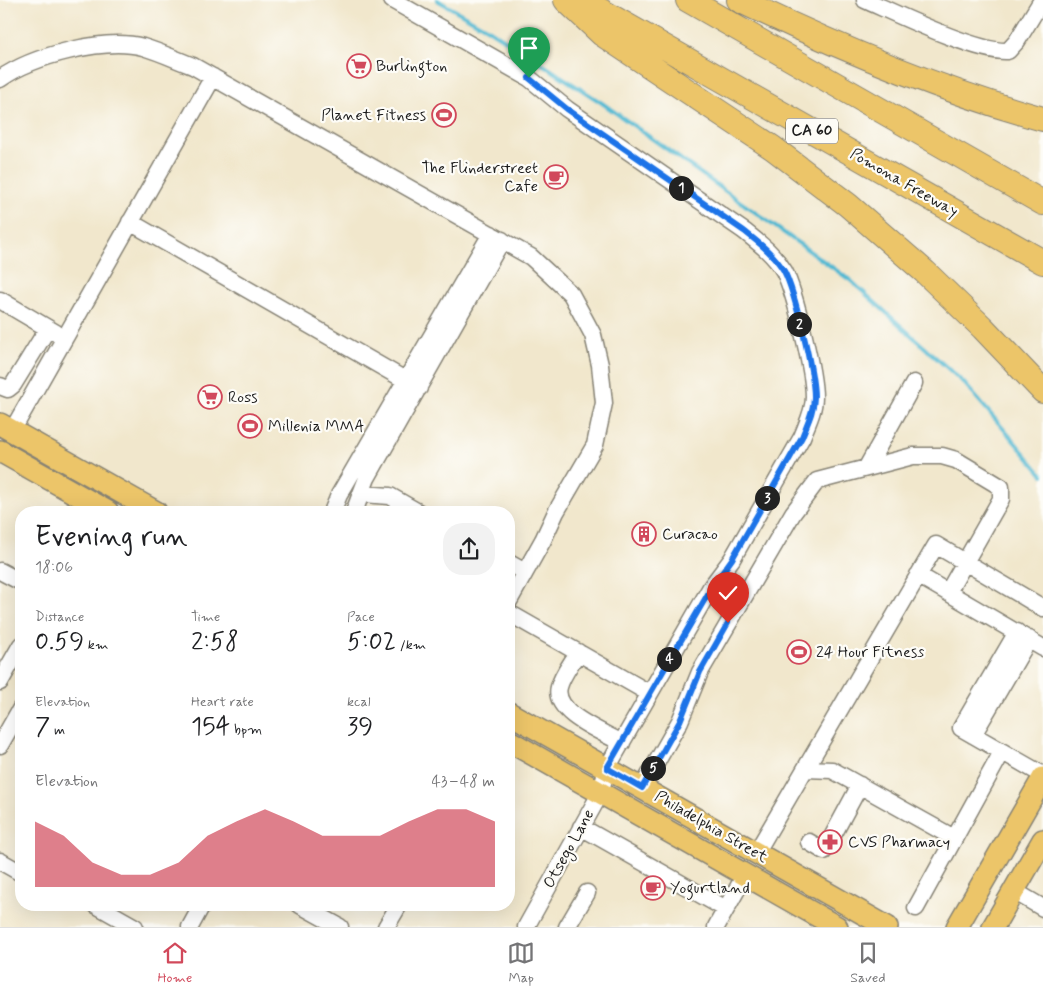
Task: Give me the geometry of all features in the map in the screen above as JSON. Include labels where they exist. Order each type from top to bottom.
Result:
[{"type":"highway","points":[[566,0],[602,34],[772,148],[848,205],[925,272],[983,328],[1043,391]]},
{"type":"highway","name":"Pomona Freeway","points":[[582,0],[1043,262]]},
{"type":"highway","points":[[688,0],[1043,202]]},
{"type":"highway","points":[[739,0],[816,37],[957,93],[1043,119]]},
{"type":"main road","points":[[4,431],[145,506]]},
{"type":"main road","points":[[0,451],[93,506]]},
{"type":"main road","name":"Philadelphia Street","points":[[515,716],[887,927]]},
{"type":"main road","name":"Philadelphia Street","points":[[515,745],[837,927]]},
{"type":"main road","points":[[957,927],[1043,776]]},
{"type":"main road","points":[[993,927],[1043,840]]},
{"type":"main road","points":[[698,848],[721,848],[739,858],[746,859],[756,853]]},
{"type":"street","name":"Otsego Lane","points":[[392,0],[529,78],[567,109],[744,231],[770,252],[784,272],[813,379],[814,399],[810,418],[802,437],[732,559],[712,587],[607,768],[600,794],[526,927]]},
{"type":"street","points":[[865,0],[974,46],[997,52],[1008,51],[1017,42],[1042,0]]},
{"type":"street","points":[[0,80],[32,62],[71,50],[116,44],[143,47],[194,66],[531,257],[571,294],[592,335],[600,365],[604,404],[595,445],[556,512],[515,590]]},
{"type":"street","points":[[4,431],[65,338],[213,77]]},
{"type":"street","points":[[130,222],[412,384]]},
{"type":"street","points":[[334,506],[339,495],[412,384],[497,237]]},
{"type":"street","points":[[0,300],[65,338]]},
{"type":"street","points":[[0,386],[8,389],[13,385],[48,328]]},
{"type":"street","points":[[357,506],[367,478],[412,384]]},
{"type":"street","points":[[867,467],[914,384]]},
{"type":"street","points":[[642,788],[680,721],[700,672],[793,513],[817,481],[913,456],[942,456],[956,460],[1001,488],[1001,499],[948,592]]},
{"type":"street","points":[[362,494],[390,496],[408,506]]},
{"type":"street","points":[[756,853],[936,546],[1043,608]]},
{"type":"street","points":[[515,566],[525,572]]},
{"type":"street","points":[[0,571],[15,579]]},
{"type":"street","points":[[918,575],[1030,640]]},
{"type":"street","points":[[515,616],[650,693]]},
{"type":"street","points":[[977,738],[995,698],[1030,640]]},
{"type":"street","points":[[1030,640],[961,728],[1043,776]]},
{"type":"street","points":[[578,652],[559,685],[558,693],[561,704],[567,712],[622,742]]},
{"type":"street","points":[[0,682],[15,656]]},
{"type":"street","points":[[0,745],[15,719]]},
{"type":"street","points":[[916,908],[1002,752]]},
{"type":"street","points":[[806,769],[832,770],[954,838]]},
{"type":"street","points":[[809,842],[824,851],[860,784]]},
{"type":"street","points":[[581,827],[726,909]]},
{"type":"street","points":[[0,860],[15,869]]},
{"type":"street","points":[[716,927],[745,875]]},
{"type":"street","points":[[1014,891],[1043,908]]},
{"type":"street","points":[[567,927],[587,892]]},
{"type":"street","points":[[107,911],[135,927]]},
{"type":"street","points":[[190,927],[199,911]]},
{"type":"street","points":[[311,911],[340,927]]},
{"type":"street","points":[[386,927],[395,911]]},
{"type":"waterway","points":[[437,0],[488,29],[602,103],[850,280],[964,383],[1043,475]]},
{"type":"place","name":"Burlington","points":[[359,66]]},
{"type":"place","name":"Planet Fitness","points":[[444,115]]},
{"type":"place","name":"The Flinderstreet Cafe","points":[[556,177]]},
{"type":"place","name":"Ross","points":[[210,397]]},
{"type":"place","name":"Millenia MMA","points":[[250,426]]},
{"type":"place","name":"Curacao","points":[[644,534]]},
{"type":"place","name":"24 Hour Fitness","points":[[799,652]]},
{"type":"place","name":"CVS Pharmacy","points":[[830,842]]},
{"type":"place","name":"Yogurtland","points":[[653,888]]},
{"type":"route","points":[[529,78],[567,109],[744,231],[770,252],[784,272],[813,379],[814,399],[810,418],[802,437],[732,559],[712,587],[607,768],[642,788],[680,721],[700,672],[728,623]]}]
